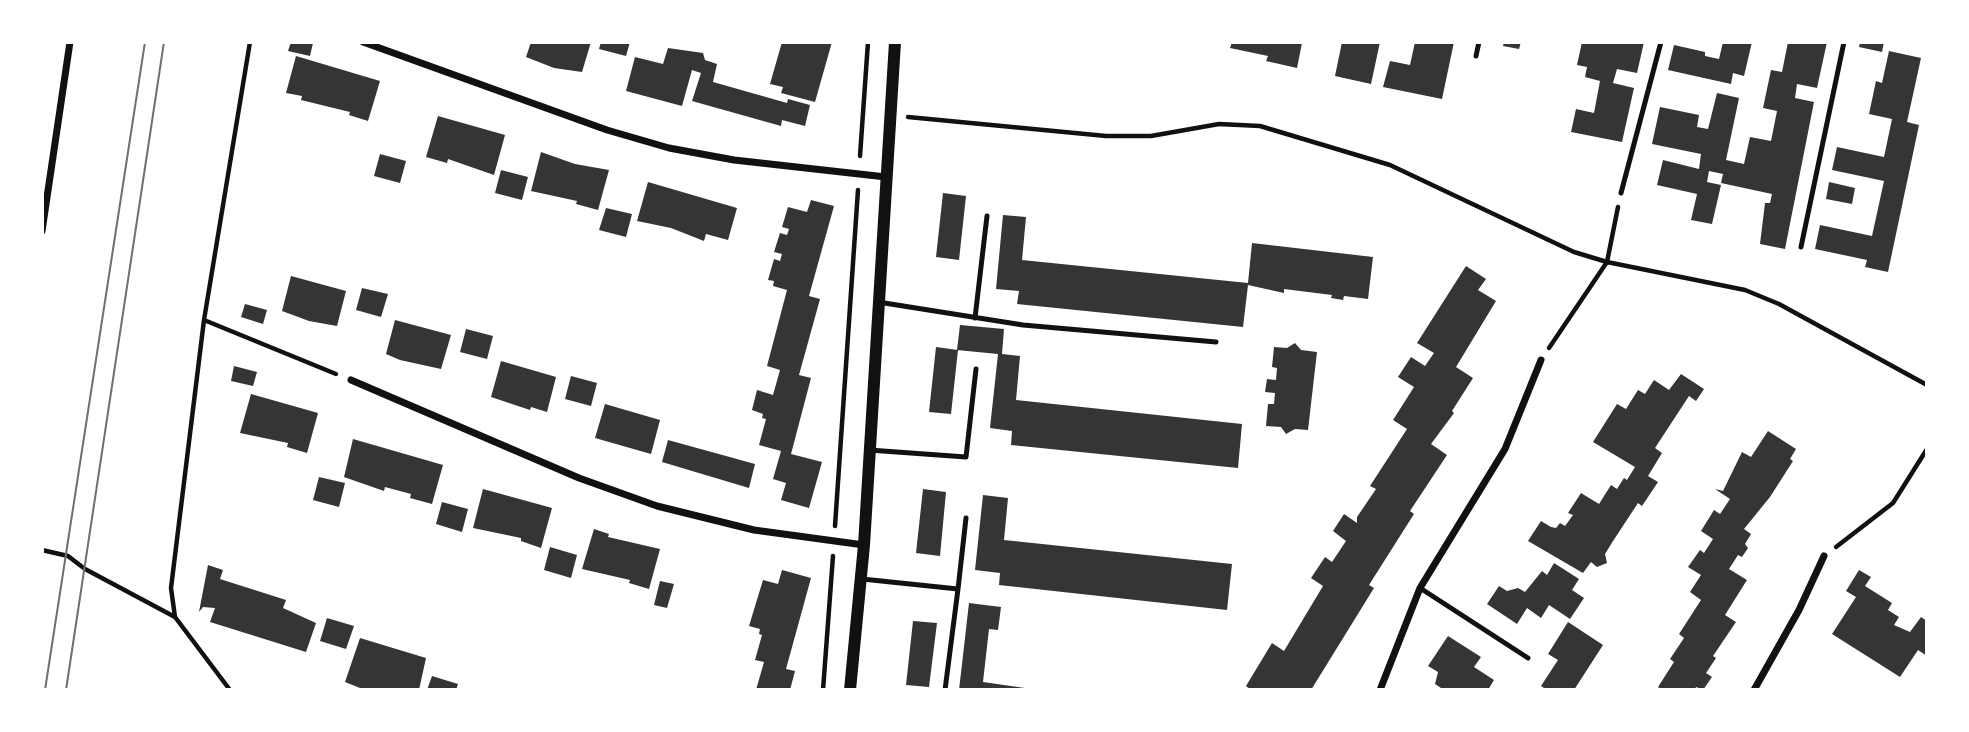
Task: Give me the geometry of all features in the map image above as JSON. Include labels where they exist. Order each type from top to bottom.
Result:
[{"type":"street","points":[[42,231],[70,42]]},
{"type":"street","points":[[363,42],[607,130],[669,148],[734,160],[886,177]]},
{"type":"street","points":[[849,690],[862,579],[895,42]]},
{"type":"street","points":[[1380,690],[1420,588],[1505,449],[1541,360]]},
{"type":"street","points":[[351,380],[579,478],[657,506],[754,530],[864,545]]},
{"type":"street","points":[[1754,690],[1799,610],[1824,556]]},
{"type":"lane","points":[[1476,56],[1479,42]]},
{"type":"lane","points":[[1621,193],[1661,42]]},
{"type":"lane","points":[[1801,247],[1844,42]]},
{"type":"lane","points":[[975,318],[987,216]]},
{"type":"lane","points":[[877,302],[1023,325],[1216,342]]},
{"type":"lane","points":[[869,450],[966,457],[976,369]]},
{"type":"lane","points":[[945,690],[966,518]]},
{"type":"lane","points":[[862,579],[958,589]]},
{"type":"lane","points":[[1420,588],[1528,658]]},
{"type":"path","points":[[175,617],[171,588],[204,320],[250,42]]},
{"type":"path","points":[[823,690],[868,42]]},
{"type":"path","points":[[889,116],[1031,126],[1106,136],[1151,136],[1219,124],[1260,126],[1390,165],[1514,226],[1607,262],[1745,290],[1779,304],[1927,385]]},
{"type":"path","points":[[1541,360],[1607,262],[1621,193]]},
{"type":"path","points":[[204,320],[351,380]]},
{"type":"path","points":[[1824,556],[1893,503],[1927,449]]},
{"type":"path","points":[[42,550],[68,556],[85,569],[175,617],[230,690]]},
{"type":"building","points":[[291,42],[313,43],[310,56],[288,51]]},
{"type":"building","points":[[531,42],[591,42],[582,72],[554,68],[526,57]]},
{"type":"building","points":[[601,42],[630,42],[626,56],[599,49]]},
{"type":"building","points":[[782,42],[832,42],[815,102],[781,93],[783,87],[770,84]]},
{"type":"building","points":[[1232,42],[1302,43],[1297,68],[1266,61],[1268,56],[1230,48]]},
{"type":"building","points":[[1342,42],[1380,42],[1371,84],[1335,76]]},
{"type":"building","points":[[1415,42],[1454,42],[1442,99],[1383,87],[1390,61],[1410,65]]},
{"type":"building","points":[[1504,42],[1521,42],[1519,49],[1503,46]]},
{"type":"building","points":[[1582,42],[1644,42],[1637,73],[1617,69],[1613,83],[1634,88],[1622,142],[1571,132],[1576,109],[1594,113],[1600,81],[1585,77],[1587,67],[1577,65]]},
{"type":"building","points":[[1723,42],[1752,42],[1744,76],[1733,73],[1731,84],[1668,70],[1674,45],[1705,52],[1705,56],[1719,59]]},
{"type":"building","points":[[1788,42],[1827,42],[1817,88],[1797,84],[1795,98],[1814,102],[1785,249],[1760,244],[1765,203],[1770,203],[1772,194],[1721,183],[1723,174],[1709,171],[1707,182],[1721,185],[1712,224],[1691,220],[1697,194],[1657,185],[1663,160],[1699,169],[1701,154],[1652,144],[1660,107],[1699,115],[1697,127],[1708,129],[1717,93],[1739,98],[1726,160],[1744,164],[1750,137],[1771,141],[1777,111],[1763,108],[1771,70],[1782,72]]},
{"type":"building","points":[[1860,42],[1884,42],[1882,52],[1859,47]]},
{"type":"building","points":[[668,48],[703,53],[705,60],[717,64],[713,82],[787,103],[788,99],[810,105],[805,126],[782,120],[781,126],[692,101],[701,73],[692,70],[682,106],[626,91],[635,57],[663,64]]},
{"type":"building","points":[[1889,51],[1921,58],[1907,122],[1919,125],[1888,272],[1865,267],[1867,260],[1815,249],[1820,225],[1872,236],[1884,181],[1832,170],[1837,147],[1884,157],[1892,119],[1869,114],[1876,81],[1882,83]]},
{"type":"building","points":[[296,56],[380,81],[368,121],[349,115],[350,112],[301,100],[302,96],[286,93]]},
{"type":"building","points":[[438,116],[505,135],[494,175],[448,159],[447,163],[426,157]]},
{"type":"building","points":[[541,152],[575,164],[609,170],[598,210],[576,204],[577,201],[531,191]]},
{"type":"building","points":[[380,154],[406,161],[400,183],[374,176]]},
{"type":"building","points":[[501,170],[528,177],[522,200],[495,193]]},
{"type":"building","points":[[648,182],[737,208],[728,240],[706,234],[704,241],[671,228],[637,221]]},
{"type":"building","points":[[1829,182],[1855,188],[1852,204],[1826,199]]},
{"type":"building","points":[[943,193],[966,196],[959,260],[936,257]]},
{"type":"building","points":[[811,200],[834,206],[809,296],[820,299],[799,375],[811,378],[791,454],[822,462],[809,508],[781,500],[786,483],[773,479],[781,451],[759,445],[766,419],[762,418],[763,414],[752,410],[757,390],[773,395],[780,370],[767,366],[787,290],[773,286],[774,281],[768,280],[774,259],[780,261],[782,254],[774,252],[780,233],[787,235],[789,229],[782,227],[788,207],[807,212]]},
{"type":"building","points":[[606,208],[632,214],[626,237],[599,230]]},
{"type":"building","points":[[1003,215],[1026,217],[1022,260],[1248,283],[1252,243],[1373,257],[1368,299],[1344,296],[1343,300],[1331,298],[1332,295],[1284,289],[1284,293],[1248,285],[1243,327],[1017,304],[1019,291],[996,289]]},
{"type":"building","points":[[1466,266],[1486,279],[1478,290],[1496,301],[1456,367],[1473,378],[1452,411],[1454,413],[1431,444],[1447,455],[1410,511],[1414,514],[1369,585],[1374,588],[1311,690],[1251,690],[1246,686],[1272,643],[1284,651],[1323,586],[1311,578],[1325,557],[1332,562],[1346,541],[1333,531],[1344,514],[1357,523],[1357,517],[1376,489],[1370,486],[1407,429],[1393,420],[1414,387],[1398,377],[1411,357],[1425,366],[1434,353],[1417,343]]},
{"type":"building","points":[[291,276],[346,291],[337,326],[309,321],[282,311]]},
{"type":"building","points":[[362,288],[388,294],[381,317],[356,310]]},
{"type":"building","points":[[245,304],[267,310],[263,324],[241,317]]},
{"type":"building","points":[[395,320],[451,335],[441,369],[400,360],[386,354]]},
{"type":"building","points":[[960,325],[1004,329],[1002,354],[1020,356],[1016,400],[1242,424],[1238,468],[1011,445],[1012,431],[990,428],[998,354],[957,350]]},
{"type":"building","points":[[466,329],[493,336],[487,359],[460,352]]},
{"type":"building","points":[[1295,343],[1301,350],[1317,352],[1308,430],[1295,429],[1286,434],[1281,427],[1266,426],[1268,404],[1274,404],[1275,393],[1265,392],[1267,379],[1276,380],[1277,368],[1272,367],[1274,347],[1287,348]]},
{"type":"building","points":[[936,347],[958,350],[951,414],[929,412]]},
{"type":"building","points":[[501,361],[556,377],[547,412],[531,407],[530,410],[491,397]]},
{"type":"building","points":[[234,366],[257,372],[253,386],[231,381]]},
{"type":"building","points":[[1681,374],[1704,389],[1696,401],[1689,396],[1655,448],[1662,453],[1648,476],[1658,482],[1642,506],[1638,503],[1613,541],[1605,554],[1607,563],[1597,567],[1591,562],[1583,573],[1528,541],[1541,521],[1551,527],[1556,528],[1560,523],[1565,526],[1573,515],[1568,513],[1581,493],[1599,504],[1611,485],[1617,489],[1624,478],[1627,480],[1635,467],[1593,442],[1617,404],[1626,409],[1638,390],[1645,394],[1654,380],[1669,390]]},
{"type":"building","points":[[571,376],[597,383],[591,406],[565,399]]},
{"type":"building","points":[[251,394],[318,413],[307,453],[287,447],[288,443],[240,433]]},
{"type":"building","points":[[605,404],[660,420],[651,454],[595,438]]},
{"type":"building","points":[[1768,431],[1796,449],[1790,459],[1793,461],[1770,497],[1744,529],[1751,534],[1745,544],[1748,548],[1742,557],[1738,555],[1729,569],[1747,580],[1725,615],[1736,622],[1713,656],[1716,658],[1706,673],[1712,677],[1703,690],[1696,687],[1695,690],[1663,690],[1658,687],[1674,662],[1670,659],[1684,638],[1679,634],[1701,600],[1690,592],[1701,575],[1688,567],[1700,550],[1704,553],[1713,539],[1701,531],[1714,510],[1720,514],[1730,499],[1715,489],[1723,491],[1742,452],[1751,457]]},
{"type":"building","points":[[353,439],[443,465],[432,504],[410,498],[411,494],[385,487],[384,491],[344,477]]},
{"type":"building","points":[[668,440],[755,464],[749,488],[662,462]]},
{"type":"building","points":[[319,477],[345,483],[339,507],[313,500]]},
{"type":"building","points":[[483,489],[552,508],[541,548],[521,541],[521,538],[473,528]]},
{"type":"building","points":[[923,489],[946,492],[940,556],[916,553]]},
{"type":"building","points":[[983,495],[1008,498],[1004,540],[1232,564],[1227,610],[999,585],[1000,573],[975,570]]},
{"type":"building","points":[[442,502],[468,509],[462,532],[436,524]]},
{"type":"building","points":[[594,529],[609,534],[608,537],[660,549],[649,589],[629,583],[630,580],[582,569]]},
{"type":"building","points":[[550,547],[577,555],[571,578],[544,570]]},
{"type":"building","points":[[1554,563],[1579,579],[1572,590],[1584,598],[1570,619],[1549,605],[1541,618],[1527,608],[1517,624],[1487,604],[1499,586],[1507,591],[1518,588],[1525,592],[1542,571],[1547,575]]},
{"type":"building","points":[[208,565],[223,570],[220,579],[286,600],[283,608],[316,623],[306,652],[210,622],[215,608],[203,607],[199,612]]},
{"type":"building","points":[[782,570],[811,578],[786,669],[795,671],[790,690],[756,690],[764,662],[755,660],[762,635],[759,634],[760,629],[749,626],[763,580],[778,584]]},
{"type":"building","points":[[1859,570],[1871,577],[1865,586],[1892,603],[1888,610],[1899,617],[1894,625],[1910,632],[1921,617],[1927,621],[1927,656],[1918,650],[1900,677],[1832,634],[1856,597],[1846,591]]},
{"type":"building","points":[[660,581],[674,584],[667,608],[654,605]]},
{"type":"building","points":[[969,603],[1001,607],[998,630],[989,629],[983,682],[1039,690],[959,690]]},
{"type":"building","points":[[327,618],[354,626],[346,649],[320,641]]},
{"type":"building","points":[[913,621],[937,623],[929,687],[906,685]]},
{"type":"building","points":[[1568,622],[1603,645],[1574,690],[1547,690],[1541,686],[1558,660],[1548,654]]},
{"type":"building","points":[[1448,636],[1481,657],[1474,667],[1494,680],[1488,690],[1444,690],[1435,684],[1438,672],[1428,666]]},
{"type":"building","points":[[360,638],[426,658],[419,690],[365,690],[345,682]]},
{"type":"building","points":[[432,676],[458,684],[456,690],[427,690]]},
{"type":"tram line","points":[[45,690],[145,42]]},
{"type":"tram line","points":[[66,690],[164,42]]}]
